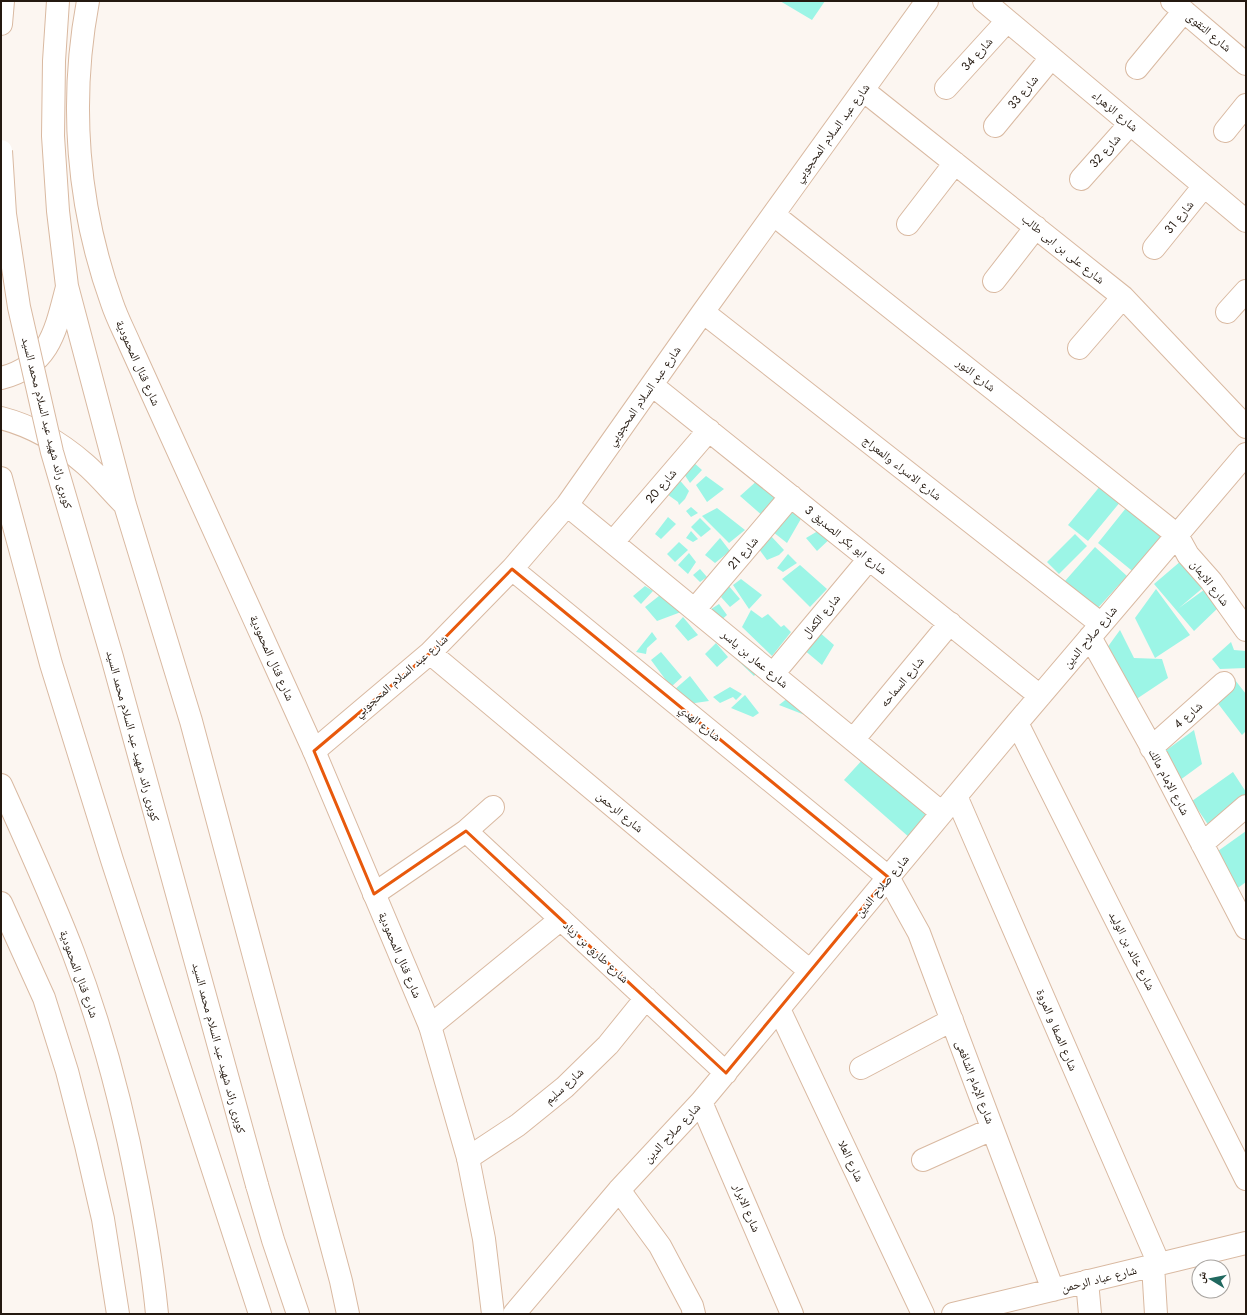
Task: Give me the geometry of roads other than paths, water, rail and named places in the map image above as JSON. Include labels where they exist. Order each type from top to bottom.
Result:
[{"type":"street","points":[[1,24],[3,1]]},
{"type":"street","points":[[58,1],[54,61],[53,136],[58,211],[67,286],[125,505],[191,721],[341,1281],[348,1314]]},
{"type":"street","name":"شارع قنال المحمودية","points":[[88,1],[82,29],[78,77],[77,125],[81,173],[88,218],[112,304],[314,751],[430,1026],[468,1158],[484,1239],[492,1314]]},
{"type":"street","name":"شارع عبد السلام المحجوبي","points":[[314,751],[430,653],[512,569],[567,505],[703,312],[927,1]]},
{"type":"street","name":"شارع الزهراء","points":[[984,1],[1246,221]]},
{"type":"street","points":[[1137,68],[1178,6]]},
{"type":"street","name":"شارع التقوى","points":[[1178,6],[1246,64]]},
{"type":"street","name":"شارع 34","points":[[946,88],[1008,21]]},
{"type":"street","name":"شارع 33","points":[[995,126],[1052,58]]},
{"type":"street","name":"شارع على بن ابى طالب","points":[[863,90],[1123,297],[1246,427]]},
{"type":"street","points":[[1225,131],[1246,105]]},
{"type":"street","name":"شارع 32","points":[[1081,179],[1130,124]]},
{"type":"street","name":"كوبرى رائد شهيد عبد السلام محمد السيد","points":[[1,150],[5,214],[19,307],[52,452],[112,657],[256,1185],[298,1314]]},
{"type":"street","points":[[908,224],[955,163]]},
{"type":"street","name":"شارع 31","points":[[1154,248],[1204,186]]},
{"type":"street","name":"شارع النور","points":[[774,215],[1177,535]]},
{"type":"street","points":[[994,281],[1036,227]]},
{"type":"street","points":[[1,378],[15,375],[30,366],[42,354],[51,341],[67,286]]},
{"type":"street","points":[[1227,312],[1246,291]]},
{"type":"street","points":[[1079,348],[1123,297]]},
{"type":"street","name":"شارع الاسراء والمعراج","points":[[703,312],[1096,630]]},
{"type":"street","name":"شارع ابو بكر الصديق 3","points":[[652,385],[1040,696]]},
{"type":"street","points":[[1,418],[21,424],[39,432],[64,447],[86,465],[125,505]]},
{"type":"street","name":"شارع 20","points":[[613,542],[709,430]]},
{"type":"street","name":"شارع صلاح الدين","points":[[514,1314],[619,1190],[726,1073],[1017,723],[1177,535],[1242,467]]},
{"type":"street","points":[[1,478],[51,664],[115,867],[260,1314]]},
{"type":"street","name":"شارع 21","points":[[695,609],[792,496]]},
{"type":"street","name":"شارع عمار بن ياسر","points":[[567,505],[942,813]]},
{"type":"street","name":"شارع الايمان","points":[[1177,535],[1188,555],[1210,581],[1246,630]]},
{"type":"street","name":"شارع الكمال","points":[[773,674],[869,559]]},
{"type":"street","name":"شارع الهدي","points":[[512,569],[888,877]]},
{"type":"street","name":"شارع السماحه","points":[[853,740],[950,623]]},
{"type":"street","name":"شارع الإمام مالك","points":[[1096,630],[1151,748],[1246,928]]},
{"type":"street","name":"شارع الرحمن","points":[[430,653],[810,971]]},
{"type":"street","name":"شارع 4","points":[[1151,748],[1224,683]]},
{"type":"street","name":"شارع خالد بن الوليد","points":[[1017,723],[1246,1179]]},
{"type":"street","name":"شارع قنال المحمودية","points":[[1,785],[47,888],[73,953],[96,1019],[115,1086],[132,1156],[145,1226],[157,1314]]},
{"type":"street","name":"شارع الصفا و المروة","points":[[956,796],[1156,1265],[1156,1314]]},
{"type":"street","points":[[1202,844],[1246,806]]},
{"type":"street","points":[[374,894],[466,831],[493,807]]},
{"type":"street","name":"شارع طارق بن زياد","points":[[466,831],[726,1073]]},
{"type":"street","name":"شارع الإمام الشافعى","points":[[888,877],[919,933],[1053,1290]]},
{"type":"street","points":[[1,903],[7,931],[44,998],[67,1071],[103,1219],[118,1314]]},
{"type":"street","points":[[430,1026],[561,919]]},
{"type":"street","name":"شارع سليم","points":[[468,1158],[518,1125],[565,1087],[608,1045],[646,998]]},
{"type":"street","name":"شارع العلا","points":[[779,1009],[923,1314]]},
{"type":"street","points":[[861,1068],[952,1020]]},
{"type":"street","name":"شارع الابرار","points":[[701,1102],[792,1314]]},
{"type":"street","points":[[923,1160],[992,1129]]},
{"type":"street","points":[[619,1190],[660,1246],[692,1306],[694,1314]]},
{"type":"street","name":"شارع عباد الرحمن","points":[[953,1314],[975,1311],[1087,1281],[1246,1243]]},
{"type":"street","points":[[341,1281],[359,1314]]},
{"type":"street","points":[[1087,1281],[1090,1314]]}]
